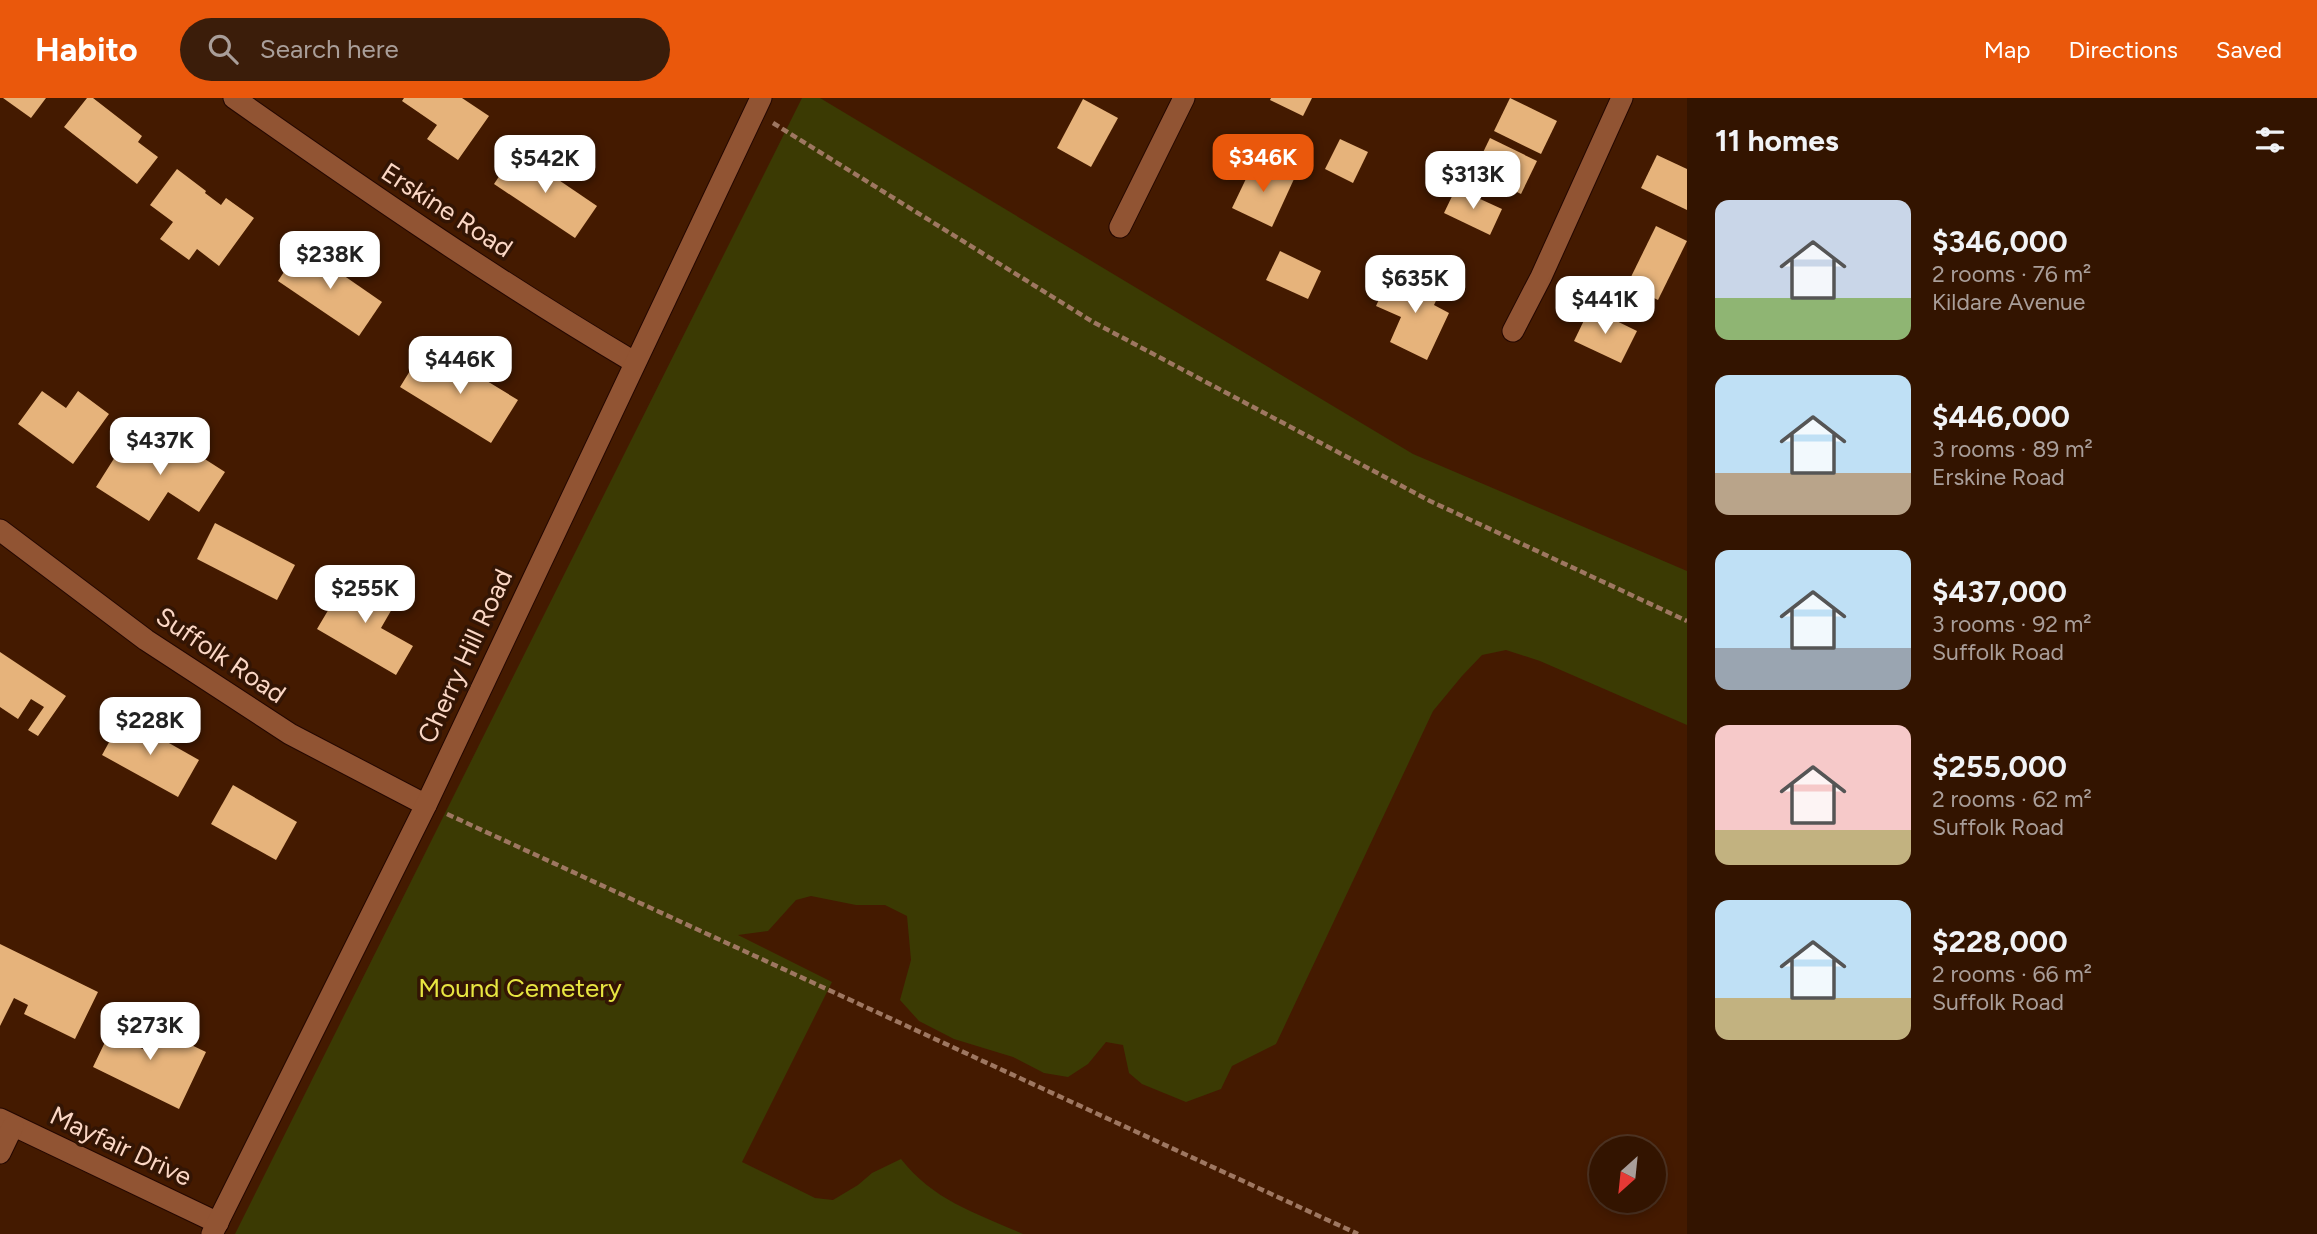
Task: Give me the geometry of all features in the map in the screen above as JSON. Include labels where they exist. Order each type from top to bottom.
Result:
[{"type":"street","name":"Erskine Road","points":[[234,98],[368,192],[570,324],[634,362]]},
{"type":"street","points":[[1120,227],[1184,98]]},
{"type":"street","points":[[1513,331],[1541,277],[1622,98]]},
{"type":"street","name":"Cherry Hill Road","points":[[215,1229],[426,805],[758,105]]},
{"type":"street","name":"Suffolk Road","points":[[0,530],[146,640],[290,734],[426,805]]},
{"type":"street","points":[[0,1153],[7,1123]]},
{"type":"street","name":"Mayfair Drive","points":[[7,1123],[215,1229]]},
{"type":"path","points":[[758,105],[1093,322],[1430,501],[1687,621]]},
{"type":"path","points":[[426,805],[1358,1234]]},
{"type":"green space","name":"Mound Cemetery","points":[[802,98],[820,98],[1413,454],[1687,571],[1687,725],[1540,661],[1506,650],[1482,655],[1433,711],[1276,1044],[1232,1066],[1221,1089],[1186,1102],[1142,1084],[1129,1073],[1123,1045],[1106,1042],[1088,1064],[1068,1077],[1044,1073],[1013,1057],[954,1039],[919,1021],[900,1000],[911,960],[907,916],[885,905],[856,905],[811,896],[796,900],[768,931],[738,935],[832,982],[742,1162],[815,1198],[833,1200],[872,1173],[901,1159],[942,1196],[1023,1234],[235,1234]]},
{"type":"building","points":[[3,98],[46,98],[31,118]]},
{"type":"building","points":[[87,98],[93,98],[142,136],[138,142],[158,157],[137,184],[64,127]]},
{"type":"building","points":[[404,98],[462,98],[489,116],[458,160],[427,139],[437,125],[402,101]]},
{"type":"building","points":[[1312,98],[1303,116],[1270,100]]},
{"type":"building","points":[[1510,98],[1557,121],[1541,154],[1494,131]]},
{"type":"building","points":[[1083,99],[1118,118],[1091,167],[1057,148]]},
{"type":"building","points":[[1490,138],[1537,161],[1521,194],[1474,171]]},
{"type":"building","points":[[1340,139],[1368,152],[1353,183],[1325,169]]},
{"type":"building","points":[[516,151],[597,206],[575,238],[494,184]]},
{"type":"building","points":[[1657,155],[1687,169],[1687,210],[1641,188]]},
{"type":"building","points":[[1255,160],[1294,179],[1272,227],[1232,208]]},
{"type":"building","points":[[177,169],[221,205],[226,198],[254,218],[219,266],[197,249],[189,260],[160,239],[173,222],[150,205]]},
{"type":"building","points":[[1456,188],[1502,209],[1490,235],[1444,213]]},
{"type":"building","points":[[1656,226],[1687,241],[1658,300],[1627,285]]},
{"type":"building","points":[[301,246],[382,302],[359,336],[278,281]]},
{"type":"building","points":[[1280,251],[1321,271],[1308,299],[1266,280]]},
{"type":"building","points":[[1412,274],[1442,288],[1434,305],[1449,313],[1427,360],[1390,342],[1401,317],[1376,306],[1387,282],[1405,290]]},
{"type":"building","points":[[1590,308],[1637,331],[1621,363],[1574,341]]},
{"type":"building","points":[[421,353],[454,373],[459,364],[518,400],[491,443],[400,387]]},
{"type":"building","points":[[42,391],[66,408],[78,391],[109,414],[73,464],[18,424]]},
{"type":"building","points":[[158,429],[225,472],[199,512],[168,492],[149,521],[96,487],[120,449],[138,460]]},
{"type":"building","points":[[215,523],[295,565],[277,600],[197,559]]},
{"type":"building","points":[[349,575],[396,602],[381,628],[413,646],[396,675],[317,629]]},
{"type":"building","points":[[0,652],[66,696],[38,736],[28,730],[44,707],[31,699],[18,719],[0,707]]},
{"type":"building","points":[[123,717],[199,760],[178,797],[102,755]]},
{"type":"building","points":[[233,785],[297,822],[276,860],[211,824]]},
{"type":"building","points":[[0,944],[98,992],[75,1039],[24,1014],[28,1005],[14,998],[0,1026]]},
{"type":"building","points":[[120,1011],[145,1023],[134,1045],[151,1053],[162,1031],[206,1052],[179,1109],[93,1067]]}]
